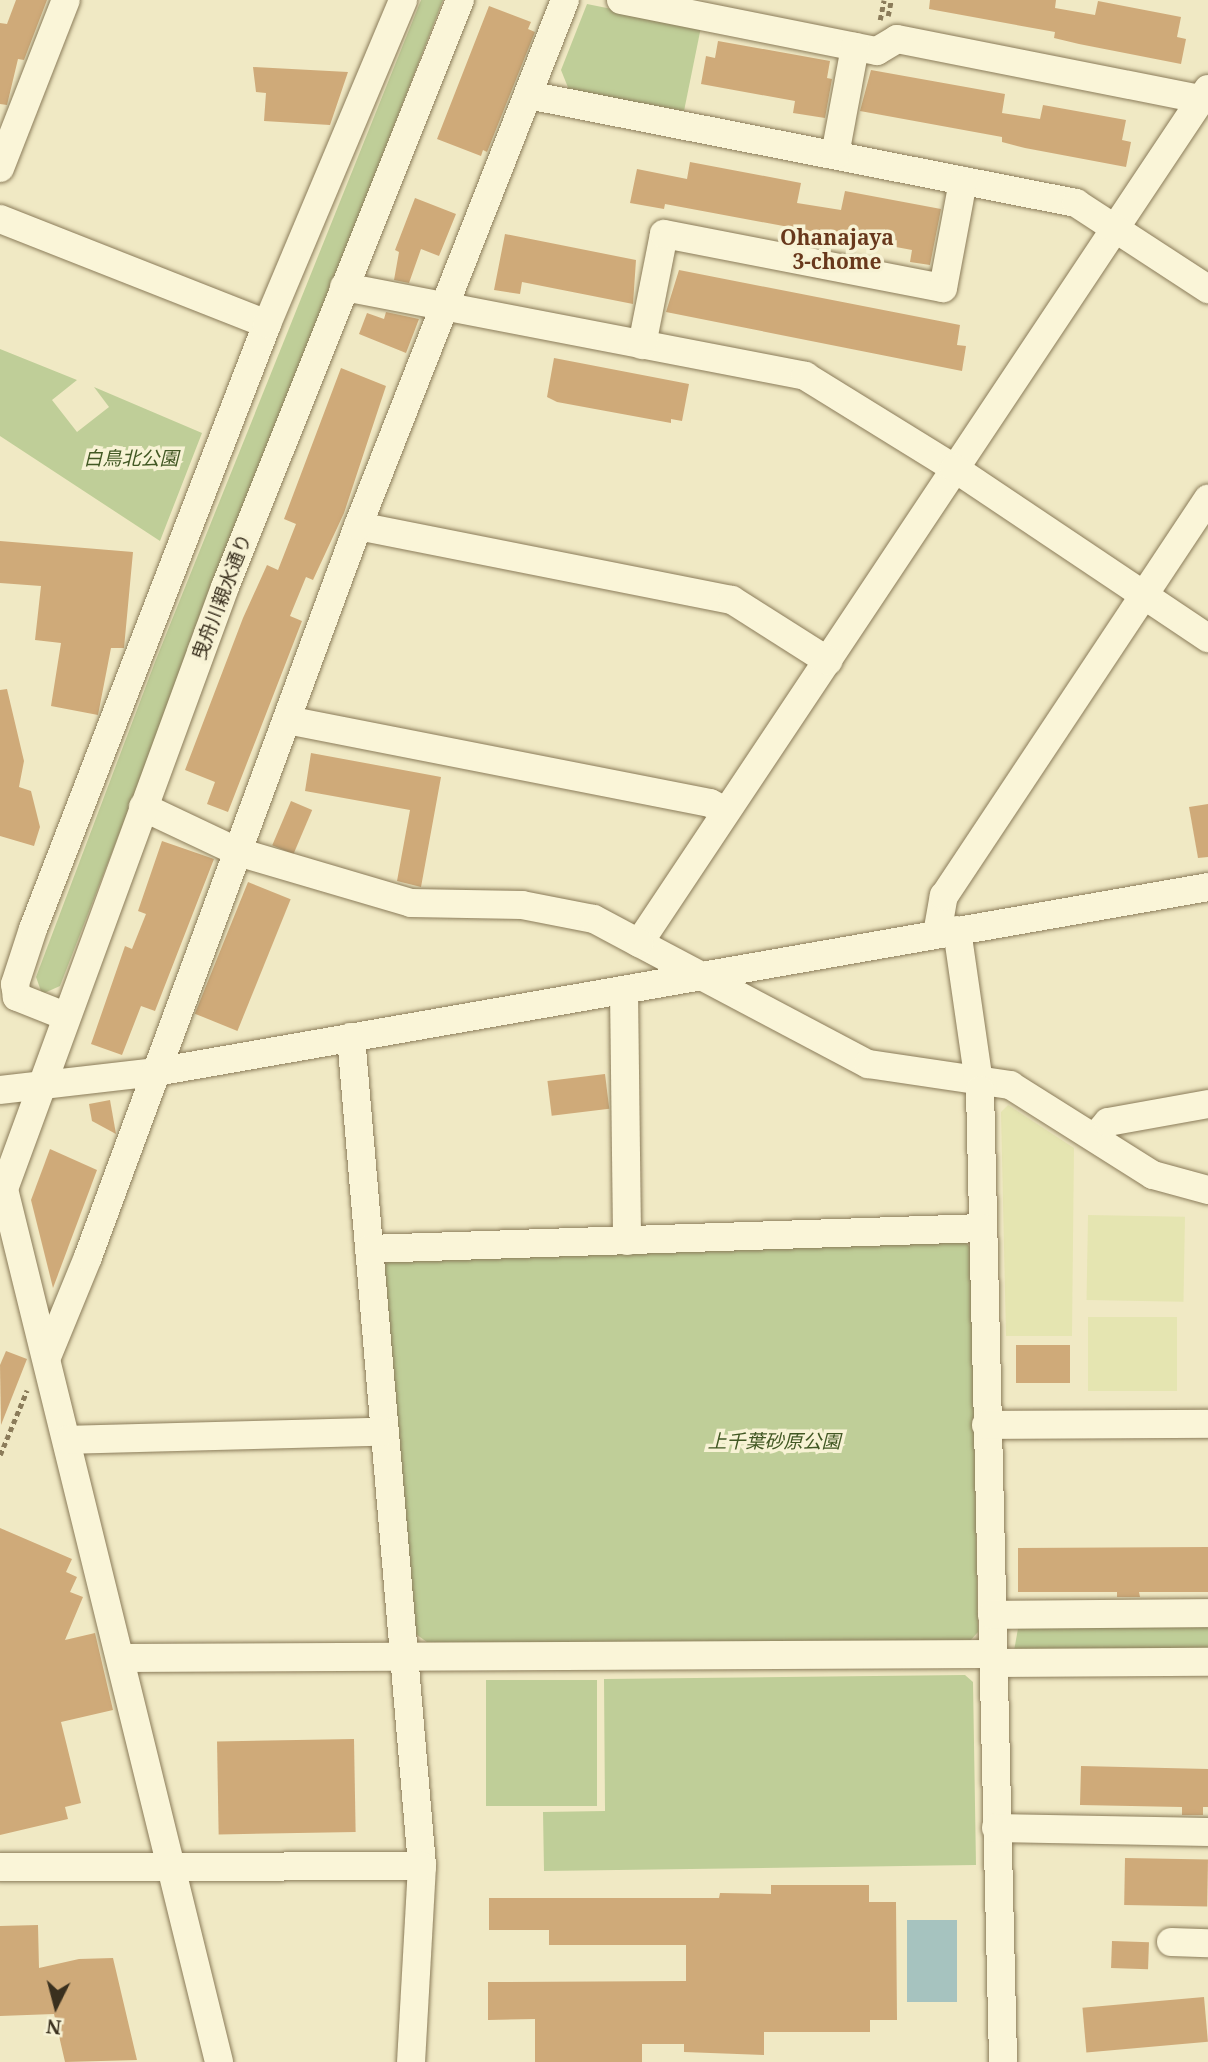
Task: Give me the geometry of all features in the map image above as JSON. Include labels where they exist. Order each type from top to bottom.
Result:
[{"type":"street","points":[[0,168],[66,0]]},
{"type":"street","points":[[65,1016],[17,997],[16,984],[267,324],[403,0]]},
{"type":"street","name":"曳舟川親水通り","points":[[1,1187],[143,807],[344,287],[460,0]]},
{"type":"street","points":[[40,1367],[156,1072],[358,526],[565,0]]},
{"type":"street","points":[[621,0],[877,51],[897,39],[1205,94],[639,943]]},
{"type":"street","points":[[835,155],[855,47]]},
{"type":"street","points":[[528,95],[1076,203],[1208,289]]},
{"type":"street","points":[[642,345],[654,232],[943,288],[963,181]]},
{"type":"street","points":[[0,219],[267,324]]},
{"type":"street","points":[[344,287],[805,376],[954,468],[1208,638]]},
{"type":"street","points":[[1003,2062],[986,1425],[980,1078],[947,932],[944,897],[1208,499]]},
{"type":"street","points":[[358,526],[732,600],[828,661]]},
{"type":"street","points":[[287,720],[710,803],[726,811]]},
{"type":"street","points":[[143,807],[238,852],[411,903],[522,905],[594,919],[868,1065],[980,1078],[1010,1085],[1153,1175],[1208,1190]]},
{"type":"street","points":[[0,1090],[39,1088],[156,1072],[1208,887]]},
{"type":"street","points":[[624,990],[627,1241]]},
{"type":"street","points":[[351,1037],[422,1866],[411,2062]]},
{"type":"street","points":[[1095,1137],[1108,1122],[1208,1104]]},
{"type":"street","points":[[1,1187],[40,1367],[66,1440],[219,2062]]},
{"type":"street","points":[[369,1249],[983,1228]]},
{"type":"street","points":[[986,1425],[1208,1424]]},
{"type":"street","points":[[66,1440],[383,1432]]},
{"type":"street","points":[[992,1615],[1208,1613]]},
{"type":"street","points":[[121,1658],[993,1658],[1208,1662]]},
{"type":"street","points":[[996,1828],[1208,1832]]},
{"type":"street","points":[[0,1867],[422,1866]]},
{"type":"street","points":[[1171,1942],[1208,1943]]},
{"type":"path","points":[[0,1455],[40,1367]]},
{"type":"green space","points":[[421,0],[443,0],[60,986],[42,994],[36,977],[155,662]]},
{"type":"green space","points":[[587,4],[701,27],[684,111],[569,90],[561,70]]},
{"type":"green space","name":"白鳥北公園","points":[[0,349],[77,380],[52,400],[77,432],[109,407],[94,387],[202,433],[160,541],[0,436]]},
{"type":"green space","points":[[1008,1105],[1074,1148],[1072,1336],[1006,1336],[1001,1112]]},
{"type":"green space","points":[[1088,1215],[1185,1217],[1184,1302],[1087,1300]]},
{"type":"green space","name":"上千葉砂原公園","points":[[958,1235],[971,1248],[978,1632],[969,1642],[427,1642],[413,1632],[381,1267],[392,1259]]},
{"type":"green space","points":[[1088,1317],[1177,1317],[1177,1391],[1088,1391]]},
{"type":"green space","points":[[1208,1621],[1208,1655],[1014,1651],[1019,1623]]},
{"type":"green space","points":[[965,1675],[973,1682],[976,1865],[544,1871],[543,1812],[605,1811],[604,1679]]},
{"type":"green space","points":[[486,1680],[597,1680],[597,1806],[486,1806]]},
{"type":"water","points":[[907,1920],[957,1920],[957,2002],[907,2002]]},
{"type":"building","points":[[16,0],[47,0],[24,60],[18,59],[7,105],[0,104],[0,23],[7,24]]},
{"type":"building","points":[[930,0],[1056,0],[1055,8],[1095,15],[1098,1],[1181,17],[1177,37],[1186,39],[1181,64],[1054,38],[1055,32],[929,9]]},
{"type":"building","points":[[489,6],[531,22],[528,29],[535,32],[487,152],[483,150],[481,156],[437,139]]},
{"type":"building","points":[[718,41],[830,61],[827,78],[832,79],[825,118],[793,113],[795,101],[701,84],[706,56],[715,58]]},
{"type":"building","points":[[253,67],[348,72],[330,125],[264,121],[266,93],[256,92]]},
{"type":"building","points":[[871,70],[1005,94],[1002,113],[1040,119],[1043,105],[1126,120],[1122,140],[1131,142],[1126,167],[1025,148],[1002,142],[1002,137],[860,111]]},
{"type":"building","points":[[690,162],[801,183],[797,203],[841,210],[845,191],[941,209],[930,265],[910,262],[912,250],[665,204],[664,209],[630,203],[637,169],[687,179]]},
{"type":"building","points":[[415,198],[456,214],[439,256],[421,249],[409,283],[394,280],[399,252],[395,250]]},
{"type":"building","points":[[505,234],[636,260],[633,304],[522,282],[520,294],[494,290]]},
{"type":"building","points":[[679,270],[960,325],[957,345],[966,346],[962,371],[666,312]]},
{"type":"building","points":[[386,312],[419,319],[406,353],[359,334],[367,313],[384,319]]},
{"type":"building","points":[[554,358],[689,384],[682,421],[671,419],[671,423],[557,402],[547,397]]},
{"type":"building","points":[[341,368],[386,386],[344,513],[313,580],[306,577],[290,616],[302,621],[228,812],[207,804],[215,782],[185,770],[243,618],[267,565],[278,570],[296,524],[284,519]]},
{"type":"building","points":[[0,541],[133,552],[124,648],[111,648],[98,715],[51,706],[61,643],[35,640],[41,586],[0,583]]},
{"type":"building","points":[[7,689],[24,761],[19,787],[31,791],[40,827],[34,846],[0,836],[0,690]]},
{"type":"building","points":[[311,753],[441,777],[421,887],[397,881],[410,810],[305,791]]},
{"type":"building","points":[[291,801],[312,810],[293,854],[272,845]]},
{"type":"building","points":[[1208,804],[1208,857],[1198,858],[1189,807]]},
{"type":"building","points":[[162,841],[214,859],[155,1011],[141,1006],[122,1055],[91,1044],[125,946],[132,949],[146,914],[138,911]]},
{"type":"building","points":[[248,882],[291,899],[237,1031],[195,1014]]},
{"type":"building","points":[[605,1074],[609,1109],[552,1116],[547,1081]]},
{"type":"building","points":[[110,1100],[116,1134],[92,1121],[89,1104]]},
{"type":"building","points":[[50,1149],[97,1170],[53,1288],[31,1200]]},
{"type":"building","points":[[1016,1345],[1070,1345],[1070,1383],[1016,1383]]},
{"type":"building","points":[[6,1351],[27,1359],[1,1425],[0,1365]]},
{"type":"building","points":[[0,1528],[72,1559],[66,1572],[77,1577],[70,1592],[83,1597],[65,1640],[95,1633],[113,1710],[61,1722],[81,1803],[65,1807],[68,1819],[0,1835]]},
{"type":"building","points":[[1208,1547],[1208,1592],[1139,1592],[1140,1597],[1117,1597],[1117,1592],[1018,1592],[1018,1548]]},
{"type":"building","points":[[354,1739],[356,1832],[219,1834],[217,1741]]},
{"type":"building","points":[[1081,1766],[1208,1769],[1208,1807],[1203,1807],[1203,1815],[1182,1815],[1182,1807],[1080,1805]]},
{"type":"building","points":[[1125,1858],[1208,1859],[1207,1906],[1124,1905]]},
{"type":"building","points":[[771,1885],[869,1885],[869,1902],[896,1902],[897,2020],[870,2020],[870,2032],[764,2032],[764,2055],[684,2052],[684,2044],[642,2044],[642,2062],[535,2062],[535,2019],[488,2020],[488,1982],[686,1981],[686,1945],[549,1945],[549,1930],[489,1930],[489,1898],[719,1898],[720,1893],[771,1894]]},
{"type":"building","points":[[38,1925],[39,1968],[79,1959],[113,1958],[137,2060],[65,2062],[54,2014],[0,2016],[0,1926]]},
{"type":"building","points":[[1112,1941],[1149,1942],[1148,1969],[1111,1968]]},
{"type":"building","points":[[1204,1997],[1208,2042],[1086,2052],[1082,2008]]},
{"type":"district","name":"Ohanajaya 3-chome","points":[[837,249]]}]
